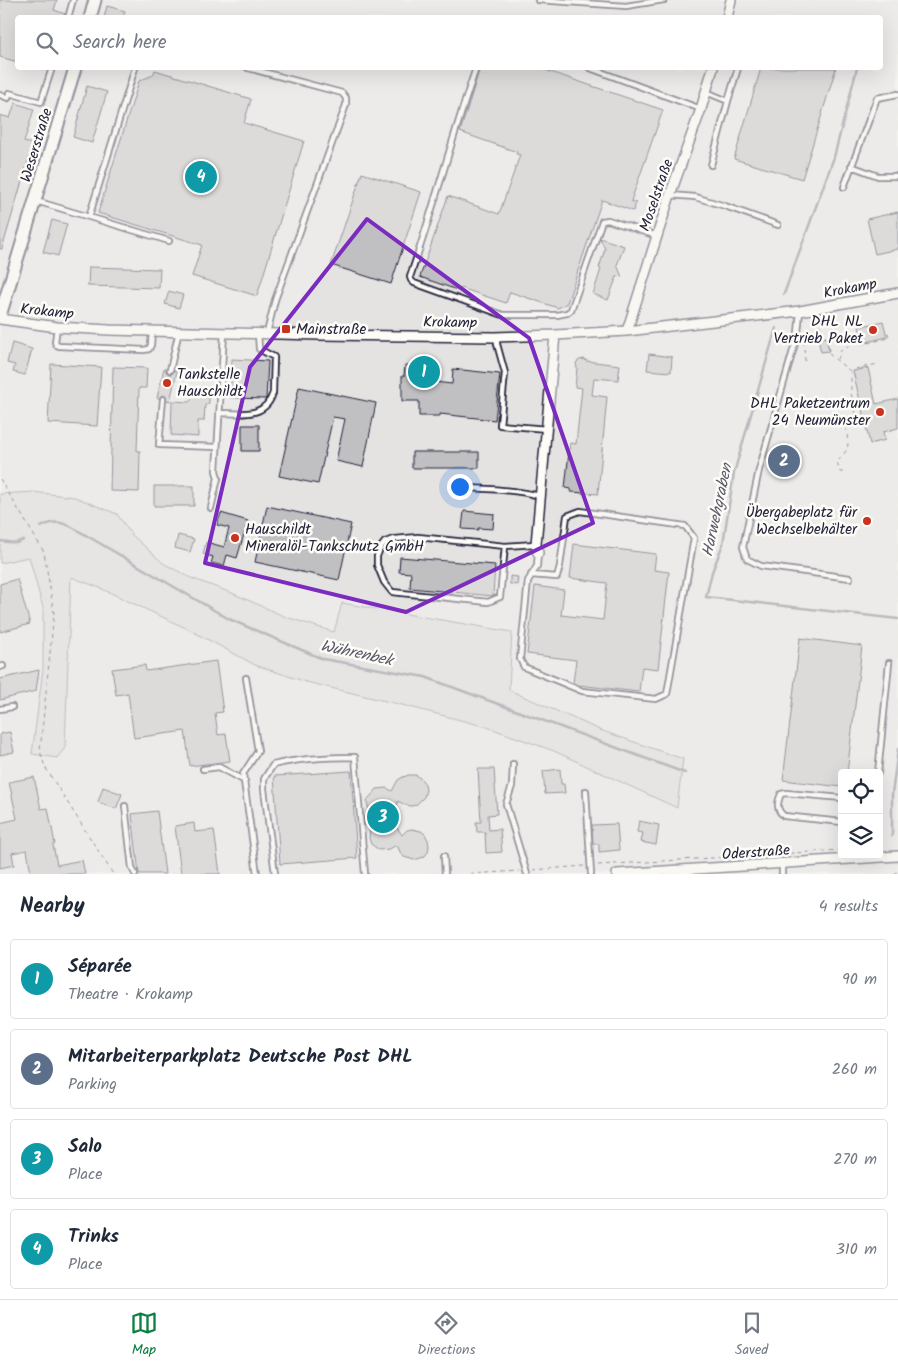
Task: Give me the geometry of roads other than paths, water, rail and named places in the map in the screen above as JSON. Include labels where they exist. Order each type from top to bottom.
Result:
[{"type":"street","points":[[91,15],[95,0]]},
{"type":"street","points":[[728,15],[731,0]]},
{"type":"street","name":"Weserstraße","points":[[0,318],[74,70]]},
{"type":"street","name":"Moselstraße","points":[[627,331],[712,70]]},
{"type":"street","name":"Krokamp","points":[[0,318],[57,327],[179,331],[497,336],[555,335],[627,331],[800,311],[898,293]]},
{"type":"street","points":[[537,549],[555,335]]},
{"type":"street","name":"Oderstraße","points":[[883,856],[898,856]]},
{"type":"street","name":"Oderstraße","points":[[617,874],[694,872],[838,859]]},
{"type":"lane","points":[[69,15],[73,0]]},
{"type":"lane","points":[[538,0],[626,6],[664,0]]},
{"type":"lane","points":[[0,95],[8,98],[9,93],[41,102],[51,70]]},
{"type":"lane","points":[[89,217],[134,70]]},
{"type":"lane","points":[[256,70],[342,93],[346,98],[346,105],[275,300],[267,333]]},
{"type":"lane","points":[[475,70],[454,132],[410,277],[414,283],[503,315],[556,315],[567,313],[571,310],[602,221],[608,220],[657,236]]},
{"type":"lane","points":[[595,70],[701,109]]},
{"type":"lane","points":[[710,165],[737,70]]},
{"type":"lane","points":[[706,94],[711,94],[728,101]]},
{"type":"lane","points":[[844,187],[876,98],[898,94]]},
{"type":"lane","points":[[851,166],[878,176],[898,176]]},
{"type":"lane","points":[[670,195],[695,197],[778,225]]},
{"type":"lane","points":[[35,201],[169,241]]},
{"type":"lane","points":[[800,311],[798,333],[759,470],[743,547],[747,559],[761,566],[850,578]]},
{"type":"lane","points":[[57,327],[55,342],[59,346],[144,350],[149,349],[151,345],[152,330]]},
{"type":"lane","points":[[170,370],[179,331]]},
{"type":"lane","points":[[212,508],[218,478],[216,471],[224,332]]},
{"type":"lane","points":[[219,413],[257,412],[271,398],[273,393],[274,357],[259,349],[258,333]]},
{"type":"lane","points":[[497,336],[497,344],[506,373],[500,425],[547,429]]},
{"type":"lane","points":[[163,399],[159,445],[217,447]]},
{"type":"lane","points":[[466,488],[520,491],[540,496]]},
{"type":"lane","points":[[505,546],[500,597],[488,602],[392,592],[384,582],[377,565],[377,556],[381,547],[385,542],[395,539],[418,537],[537,549],[537,566],[531,575],[528,581],[520,659],[524,667],[582,692],[656,699],[668,694],[694,538],[685,526],[580,510],[567,516],[557,577],[531,575]]},
{"type":"lane","points":[[878,769],[889,663]]},
{"type":"lane","points":[[246,678],[258,750],[244,774],[257,874]]},
{"type":"lane","points":[[0,709],[12,706]]},
{"type":"lane","points":[[275,874],[264,779],[274,765],[323,756],[355,757],[365,874]]},
{"type":"lane","points":[[513,764],[512,786],[506,804],[526,872]]},
{"type":"lane","points":[[203,770],[219,768],[245,781]]},
{"type":"lane","points":[[586,791],[591,874]]},
{"type":"lane","points":[[838,798],[786,793],[781,794],[778,807],[780,813],[784,816],[838,822]]},
{"type":"lane","points":[[125,806],[132,868],[135,874]]},
{"type":"lane","points":[[444,856],[446,874]]},
{"type":"lane","points":[[782,864],[782,874]]},
{"type":"waterway","name":"Harwehgraben","points":[[784,294],[834,157],[856,70]]},
{"type":"waterway","name":"Harwehgraben","points":[[776,328],[734,473],[723,544],[712,572],[706,597],[898,619]]},
{"type":"waterway","name":"Wührenbek","points":[[41,527],[56,522],[72,527],[229,619],[323,659],[425,677],[685,773]]},
{"type":"waterway","name":"Wührenbek","points":[[0,541],[16,543],[23,540]]},
{"type":"waterway","points":[[892,836],[892,794],[898,749]]},
{"type":"place","name":"Trinks","points":[[201,177]]},
{"type":"place","name":"Mainstraße","points":[[286,329]]},
{"type":"place","name":"DHL NL Vertrieb Paket","points":[[873,330]]},
{"type":"place","name":"Séparée","points":[[424,372]]},
{"type":"place","name":"Tankstelle Hauschildt","points":[[167,383]]},
{"type":"place","name":"DHL Paketzentrum 24 Neumünster","points":[[880,412]]},
{"type":"place","name":"Mitarbeiterparkplatz Deutsche Post DHL","points":[[784,461]]},
{"type":"place","name":"Übergabeplatz für Wechselbehälter","points":[[867,521]]},
{"type":"place","name":"Hauschildt Mineralöl-Tankschutz GmbH","points":[[235,538]]},
{"type":"place","name":"Salo","points":[[383,817]]}]
